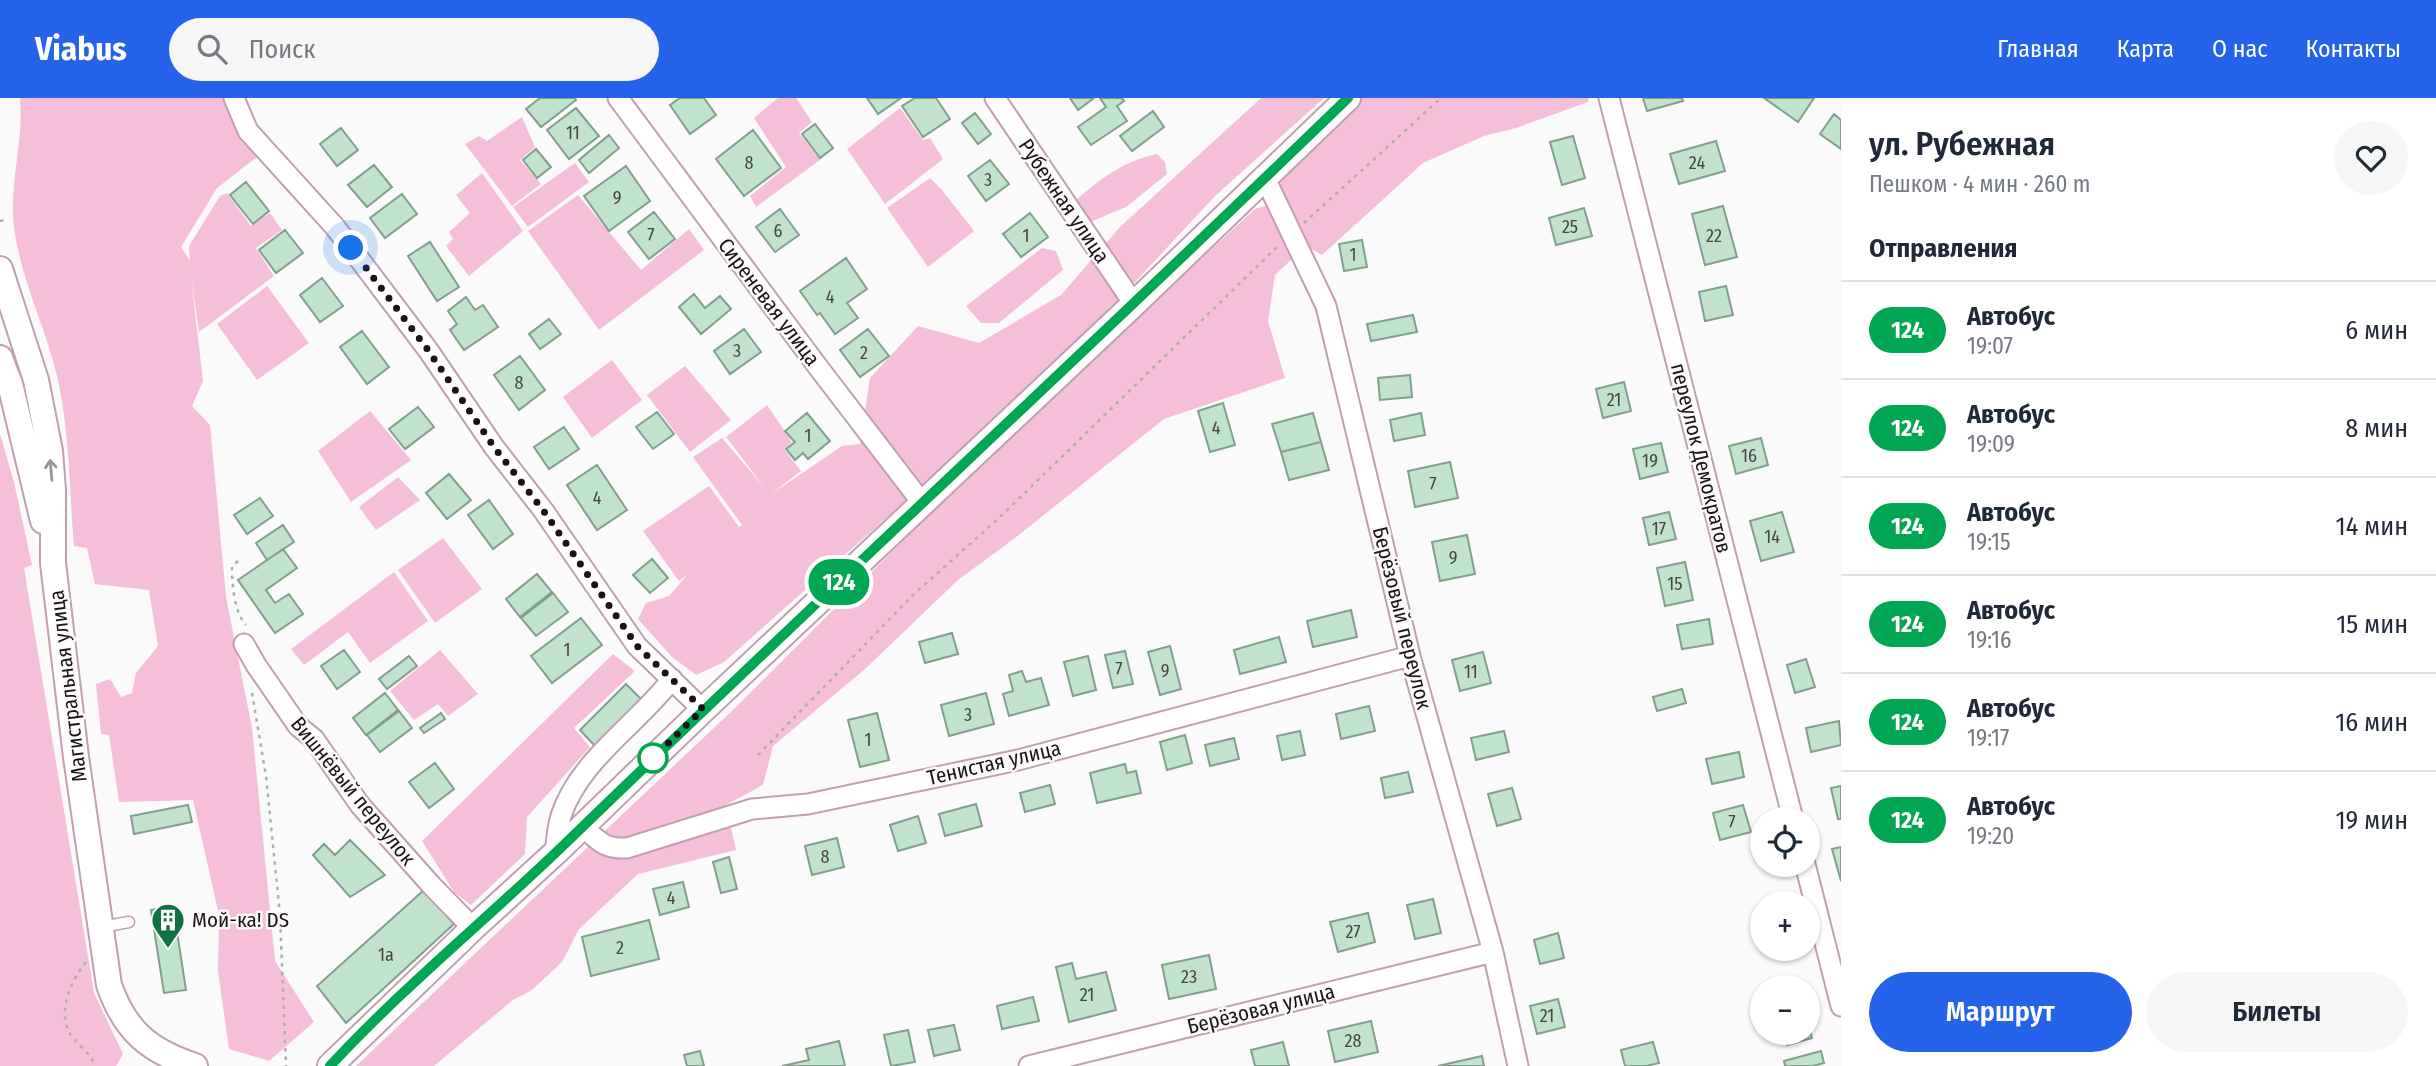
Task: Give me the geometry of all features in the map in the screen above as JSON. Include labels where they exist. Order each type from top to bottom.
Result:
[{"type":"street","points":[[234,98],[248,131],[335,227],[428,350],[637,646],[703,709]]},
{"type":"street","name":"Сиреневая улица","points":[[618,98],[923,504]]},
{"type":"street","name":"Рубежная улица","points":[[995,98],[1134,304]]},
{"type":"street","points":[[330,1066],[1348,98]]},
{"type":"street","name":"переулок Демократов","points":[[1609,98],[1790,807]]},
{"type":"street","name":"Берёзовый переулок","points":[[1265,178],[1326,306],[1410,656],[1493,952],[1518,1066]]},
{"type":"street","name":"Магистральная улица","points":[[0,269],[25,342],[45,422],[53,490],[54,563],[78,769],[109,985],[124,1018],[146,1043],[181,1062],[195,1066]]},
{"type":"street","points":[[0,358],[10,384],[54,563]]},
{"type":"street","name":"Вишнёвый переулок","points":[[244,644],[298,726],[314,739],[360,805],[473,928]]},
{"type":"street","name":"Тенистая улица","points":[[583,827],[603,845],[628,848],[752,809],[808,804],[1018,760],[1410,656]]},
{"type":"street","points":[[555,853],[560,818],[570,795],[587,769],[659,696],[672,679]]},
{"type":"street","points":[[1808,877],[1841,1006]]},
{"type":"street","name":"Берёзовая улица","points":[[1029,1066],[1493,952]]},
{"type":"lane","points":[[101,935],[129,922]]},
{"type":"path","points":[[1296,230],[1441,98]]},
{"type":"path","points":[[0,221],[7,220]]},
{"type":"path","points":[[758,755],[914,594],[998,519],[1278,246]]},
{"type":"path","points":[[238,561],[232,567],[232,583],[241,620],[252,632],[244,644]]},
{"type":"path","points":[[252,691],[266,776],[280,915],[286,1066]]},
{"type":"path","points":[[95,1066],[84,1048],[71,1035],[64,1022],[64,1010],[82,967],[101,935]]},
{"type":"shaded area","points":[[20,98],[230,98],[235,122],[261,154],[217,188],[181,247],[190,261],[189,246],[220,196],[227,193],[251,226],[270,213],[282,230],[256,248],[274,276],[199,332],[191,277],[203,381],[192,406],[210,425],[226,597],[252,728],[275,961],[314,1022],[269,1061],[229,1049],[218,971],[219,915],[193,800],[119,802],[109,735],[101,734],[96,684],[110,679],[121,697],[132,693],[136,673],[158,646],[149,590],[95,584],[87,548],[74,546],[67,439],[61,397],[52,357],[27,283],[14,226],[13,194],[20,130]]},
{"type":"shaded area","points":[[778,98],[796,98],[812,122],[799,133],[820,160],[756,207],[750,196],[786,167],[754,118]]},
{"type":"shaded area","points":[[1261,98],[1324,98],[1214,197],[1113,306],[900,506],[724,662],[696,675],[671,656],[638,619],[646,603],[669,596],[687,575],[679,581],[643,531],[709,486],[739,527],[742,525],[693,457],[722,438],[764,487],[726,437],[767,405],[792,442],[784,449],[801,471],[770,495],[842,446],[860,444],[870,378],[918,326],[979,343],[1061,295],[1120,227]]},
{"type":"shaded area","points":[[1361,98],[1589,98],[1588,102],[1516,128],[1484,136],[1423,163],[1322,255],[1306,246],[1281,194],[1281,175]]},
{"type":"shaded area","points":[[900,108],[923,140],[930,138],[943,159],[885,204],[847,149]]},
{"type":"shaded area","points":[[522,117],[535,147],[520,160],[541,184],[512,206],[465,144],[479,136],[487,141]]},
{"type":"shaded area","points":[[1157,154],[1165,162],[1167,174],[1126,207],[1088,223],[1073,203],[1112,172],[1133,161]]},
{"type":"shaded area","points":[[575,163],[589,182],[528,227],[513,207]]},
{"type":"shaded area","points":[[482,173],[523,231],[469,276],[446,246],[453,239],[449,232],[470,213],[456,195]]},
{"type":"shaded area","points":[[930,178],[974,231],[928,267],[887,208]]},
{"type":"shaded area","points":[[578,195],[641,270],[689,229],[704,250],[599,330],[528,231]]},
{"type":"shaded area","points":[[1268,205],[1294,257],[1275,275],[1268,321],[1285,378],[1164,419],[958,580],[865,669],[773,746],[763,785],[726,805],[736,850],[638,874],[579,929],[562,962],[532,990],[513,1000],[434,1066],[356,1066],[735,708],[1013,431],[1255,209]]},
{"type":"shaded area","points":[[1042,248],[1056,251],[1063,270],[999,323],[981,323],[966,306]]},
{"type":"shaded area","points":[[267,286],[309,343],[257,380],[217,324]]},
{"type":"shaded area","points":[[612,360],[642,400],[592,438],[563,397]]},
{"type":"shaded area","points":[[685,366],[731,420],[690,452],[647,395]]},
{"type":"shaded area","points":[[370,411],[411,460],[351,502],[318,451]]},
{"type":"shaded area","points":[[0,434],[14,482],[32,565],[24,568],[94,993],[123,1054],[116,1066],[0,1066]]},
{"type":"shaded area","points":[[398,477],[420,500],[376,530],[359,507]]},
{"type":"shaded area","points":[[443,538],[482,589],[435,623],[398,570]]},
{"type":"shaded area","points":[[394,572],[428,621],[370,663],[348,632],[304,665],[291,649]]},
{"type":"shaded area","points":[[440,650],[478,694],[448,716],[438,704],[414,720],[390,691]]},
{"type":"shaded area","points":[[613,654],[635,671],[574,728],[590,747],[527,817],[525,854],[471,905],[454,892],[422,841]]},
{"type":"building","points":[[540,98],[576,100],[541,127],[526,109]]},
{"type":"building","points":[[680,98],[704,98],[716,115],[690,134],[670,105]]},
{"type":"building","points":[[867,98],[901,98],[878,114]]},
{"type":"building","points":[[915,98],[936,98],[950,119],[923,137],[902,106]]},
{"type":"building","points":[[1070,98],[1094,98],[1078,110]]},
{"type":"building","points":[[1100,98],[1122,98],[1124,101],[1117,106],[1127,121],[1091,145],[1078,127],[1106,107]]},
{"type":"building","points":[[1643,98],[1682,98],[1683,101],[1647,111]]},
{"type":"building","points":[[1764,98],[1814,98],[1798,122]]},
{"type":"building","points":[[576,108],[599,136],[569,159],[547,130]]},
{"type":"building","points":[[1153,111],[1164,127],[1132,151],[1120,136]]},
{"type":"building","points":[[975,113],[991,134],[978,144],[962,123]]},
{"type":"building","points":[[1834,114],[1841,120],[1841,149],[1820,134]]},
{"type":"building","points":[[815,124],[833,148],[820,158],[802,134]]},
{"type":"building","points":[[341,128],[358,150],[337,166],[320,144]]},
{"type":"building","points":[[753,130],[781,168],[744,196],[716,159]]},
{"type":"building","points":[[609,135],[619,148],[589,173],[579,160]]},
{"type":"building","points":[[1573,136],[1585,178],[1562,185],[1550,142]]},
{"type":"building","points":[[1716,141],[1725,171],[1679,184],[1670,154]]},
{"type":"building","points":[[536,149],[551,167],[537,178],[523,160]]},
{"type":"building","points":[[990,160],[1009,184],[986,201],[968,176]]},
{"type":"building","points":[[374,165],[392,187],[367,207],[348,185]]},
{"type":"building","points":[[626,166],[650,201],[609,231],[584,196]]},
{"type":"building","points":[[246,182],[269,211],[253,224],[230,195]]},
{"type":"building","points":[[402,194],[417,214],[385,238],[370,218]]},
{"type":"building","points":[[1723,206],[1737,257],[1705,265],[1692,214]]},
{"type":"building","points":[[1584,208],[1592,236],[1556,245],[1549,218]]},
{"type":"building","points":[[780,209],[799,235],[775,252],[756,227]]},
{"type":"building","points":[[654,212],[675,239],[649,259],[628,232]]},
{"type":"building","points":[[1030,213],[1048,237],[1021,257],[1003,234]]},
{"type":"building","points":[[285,230],[303,253],[276,273],[259,250]]},
{"type":"building","points":[[1362,240],[1367,267],[1344,271],[1339,244]]},
{"type":"building","points":[[430,242],[459,287],[437,301],[408,256]]},
{"type":"building","points":[[846,258],[867,289],[847,303],[858,318],[835,334],[800,291]]},
{"type":"building","points":[[322,278],[343,306],[320,322],[300,295]]},
{"type":"building","points":[[1726,286],[1733,315],[1705,321],[1699,292]]},
{"type":"building","points":[[694,294],[705,308],[720,296],[731,309],[701,334],[679,307]]},
{"type":"building","points":[[466,297],[475,310],[483,305],[498,327],[464,350],[450,330],[457,324],[448,311]]},
{"type":"building","points":[[1413,315],[1417,332],[1371,341],[1367,324]]},
{"type":"building","points":[[549,319],[561,334],[540,349],[529,334]]},
{"type":"building","points":[[744,329],[761,352],[730,374],[714,351]]},
{"type":"building","points":[[868,329],[889,356],[860,377],[840,350]]},
{"type":"building","points":[[362,331],[389,367],[367,384],[340,347]]},
{"type":"building","points":[[520,356],[545,390],[519,410],[494,375]]},
{"type":"building","points":[[1410,375],[1412,397],[1380,400],[1378,378]]},
{"type":"building","points":[[1624,382],[1631,411],[1603,418],[1596,389]]},
{"type":"building","points":[[1223,403],[1235,445],[1210,452],[1198,411]]},
{"type":"building","points":[[418,407],[434,427],[405,449],[389,429]]},
{"type":"building","points":[[657,412],[674,434],[653,449],[636,427]]},
{"type":"building","points":[[807,413],[830,441],[808,459],[803,453],[795,460],[786,449],[795,442],[785,431]]},
{"type":"building","points":[[1313,413],[1321,442],[1281,452],[1272,424]]},
{"type":"building","points":[[1421,413],[1425,435],[1394,441],[1390,420]]},
{"type":"building","points":[[564,427],[579,449],[549,469],[534,447]]},
{"type":"building","points":[[1761,438],[1768,465],[1736,474],[1729,446]]},
{"type":"building","points":[[1321,442],[1329,470],[1289,480],[1281,452]]},
{"type":"building","points":[[1661,443],[1668,472],[1640,479],[1633,449]]},
{"type":"building","points":[[1450,462],[1458,498],[1415,507],[1408,471]]},
{"type":"building","points":[[597,465],[627,510],[597,530],[567,485]]},
{"type":"building","points":[[449,474],[471,500],[447,519],[426,493]]},
{"type":"building","points":[[260,498],[273,516],[247,534],[234,515]]},
{"type":"building","points":[[489,500],[513,534],[493,549],[468,515]]},
{"type":"building","points":[[1669,512],[1676,539],[1649,545],[1643,518]]},
{"type":"building","points":[[1782,512],[1794,552],[1761,561],[1750,521]]},
{"type":"building","points":[[283,525],[294,542],[267,560],[256,543]]},
{"type":"building","points":[[1467,535],[1475,574],[1440,581],[1432,542]]},
{"type":"building","points":[[283,549],[297,568],[266,590],[275,603],[289,594],[303,614],[275,633],[238,580]]},
{"type":"building","points":[[652,559],[668,578],[650,593],[633,575]]},
{"type":"building","points":[[1685,562],[1693,600],[1665,606],[1657,568]]},
{"type":"building","points":[[537,574],[552,592],[520,617],[506,599]]},
{"type":"building","points":[[553,593],[568,612],[536,636],[521,618]]},
{"type":"building","points":[[1351,610],[1357,637],[1313,647],[1307,621]]},
{"type":"building","points":[[581,618],[602,645],[552,683],[531,656]]},
{"type":"building","points":[[1709,619],[1713,644],[1682,649],[1677,625]]},
{"type":"building","points":[[952,633],[958,654],[925,663],[919,642]]},
{"type":"building","points":[[1279,637],[1286,662],[1240,674],[1234,650]]},
{"type":"building","points":[[1170,646],[1181,689],[1160,695],[1148,652]]},
{"type":"building","points":[[344,650],[360,672],[337,689],[321,666]]},
{"type":"building","points":[[1125,651],[1133,684],[1113,688],[1105,655]]},
{"type":"building","points":[[1483,652],[1491,683],[1460,691],[1452,660]]},
{"type":"building","points":[[409,656],[417,666],[387,689],[379,679]]},
{"type":"building","points":[[1088,656],[1096,690],[1073,696],[1064,662]]},
{"type":"building","points":[[1806,659],[1815,687],[1795,693],[1787,665]]},
{"type":"building","points":[[1022,671],[1026,682],[1041,678],[1049,705],[1009,716],[1003,694],[1013,691],[1009,675]]},
{"type":"building","points":[[626,684],[642,700],[595,746],[580,730]]},
{"type":"building","points":[[1682,689],[1686,703],[1657,711],[1653,697]]},
{"type":"building","points":[[385,693],[398,710],[366,735],[353,718]]},
{"type":"building","points":[[986,693],[994,724],[949,736],[941,705]]},
{"type":"building","points":[[1369,706],[1375,731],[1341,739],[1336,714]]},
{"type":"building","points":[[399,711],[412,728],[380,752],[367,735]]},
{"type":"building","points":[[441,713],[445,719],[424,733],[420,728]]},
{"type":"building","points":[[877,713],[889,760],[860,767],[848,720]]},
{"type":"building","points":[[1839,721],[1841,745],[1811,752],[1806,728]]},
{"type":"building","points":[[1300,731],[1305,755],[1282,760],[1277,736]]},
{"type":"building","points":[[1504,731],[1509,752],[1476,760],[1471,738]]},
{"type":"building","points":[[1185,735],[1192,763],[1167,770],[1160,742]]},
{"type":"building","points":[[1234,738],[1239,759],[1210,766],[1205,745]]},
{"type":"building","points":[[1739,752],[1744,777],[1712,784],[1706,759]]},
{"type":"building","points":[[435,763],[454,789],[429,808],[409,782]]},
{"type":"building","points":[[1125,764],[1127,773],[1136,771],[1141,793],[1097,803],[1090,773]]},
{"type":"building","points":[[1408,772],[1413,792],[1385,798],[1381,778]]},
{"type":"building","points":[[1050,785],[1055,804],[1025,812],[1020,793]]},
{"type":"building","points":[[1841,786],[1841,819],[1838,819],[1831,788]]},
{"type":"building","points":[[1512,788],[1521,819],[1497,826],[1488,794]]},
{"type":"building","points":[[976,804],[982,826],[945,836],[939,814]]},
{"type":"building","points":[[188,805],[192,822],[134,834],[131,816]]},
{"type":"building","points":[[1743,805],[1750,832],[1720,840],[1713,813]]},
{"type":"building","points":[[918,816],[926,843],[898,851],[890,825]]},
{"type":"building","points":[[837,838],[844,867],[812,875],[805,846]]},
{"type":"building","points":[[350,840],[385,875],[350,897],[313,855],[324,844],[335,855]]},
{"type":"building","points":[[1841,847],[1841,881],[1832,849]]},
{"type":"building","points":[[729,857],[737,889],[721,893],[713,862]]},
{"type":"building","points":[[683,882],[689,907],[660,915],[653,889]]},
{"type":"building","points":[[424,890],[454,924],[346,1023],[317,986]]},
{"type":"building","points":[[1433,899],[1441,933],[1415,939],[1407,905]]},
{"type":"building","name":"Мой-ка! DS","points":[[173,906],[186,990],[164,993],[151,910]]},
{"type":"building","points":[[1368,913],[1375,942],[1338,952],[1330,922]]},
{"type":"building","points":[[649,920],[659,959],[591,976],[582,937]]},
{"type":"building","points":[[1558,933],[1564,958],[1540,964],[1534,940]]},
{"type":"building","points":[[1209,955],[1216,989],[1169,999],[1162,965]]},
{"type":"building","points":[[1072,963],[1076,979],[1106,972],[1116,1010],[1069,1022],[1056,967]]},
{"type":"building","points":[[1033,997],[1039,1021],[1002,1029],[997,1006]]},
{"type":"building","points":[[1558,999],[1565,1027],[1537,1034],[1530,1006]]},
{"type":"building","points":[[1371,1021],[1378,1052],[1335,1062],[1328,1031]]},
{"type":"building","points":[[954,1025],[960,1050],[934,1056],[928,1030]]},
{"type":"building","points":[[908,1030],[915,1062],[891,1066],[884,1035]]},
{"type":"building","points":[[839,1041],[845,1066],[782,1066],[809,1060],[806,1049]]},
{"type":"building","points":[[1283,1042],[1289,1066],[1255,1066],[1251,1050]]},
{"type":"building","points":[[1653,1042],[1659,1063],[1625,1066],[1621,1050]]},
{"type":"building","points":[[700,1051],[704,1066],[687,1066],[684,1055]]},
{"type":"building","points":[[1821,1051],[1824,1063],[1813,1066],[1785,1066],[1784,1061]]},
{"type":"building","points":[[1482,1056],[1484,1066],[1438,1066]]},
{"type":"bus line","name":"124","points":[[330,1066],[1348,98]]},
{"type":"place","name":"Мой-ка! DS","points":[[168,950]]},
{"type":"route","points":[[351,248],[428,350],[494,447],[543,510],[637,646],[703,709],[653,758]]}]
